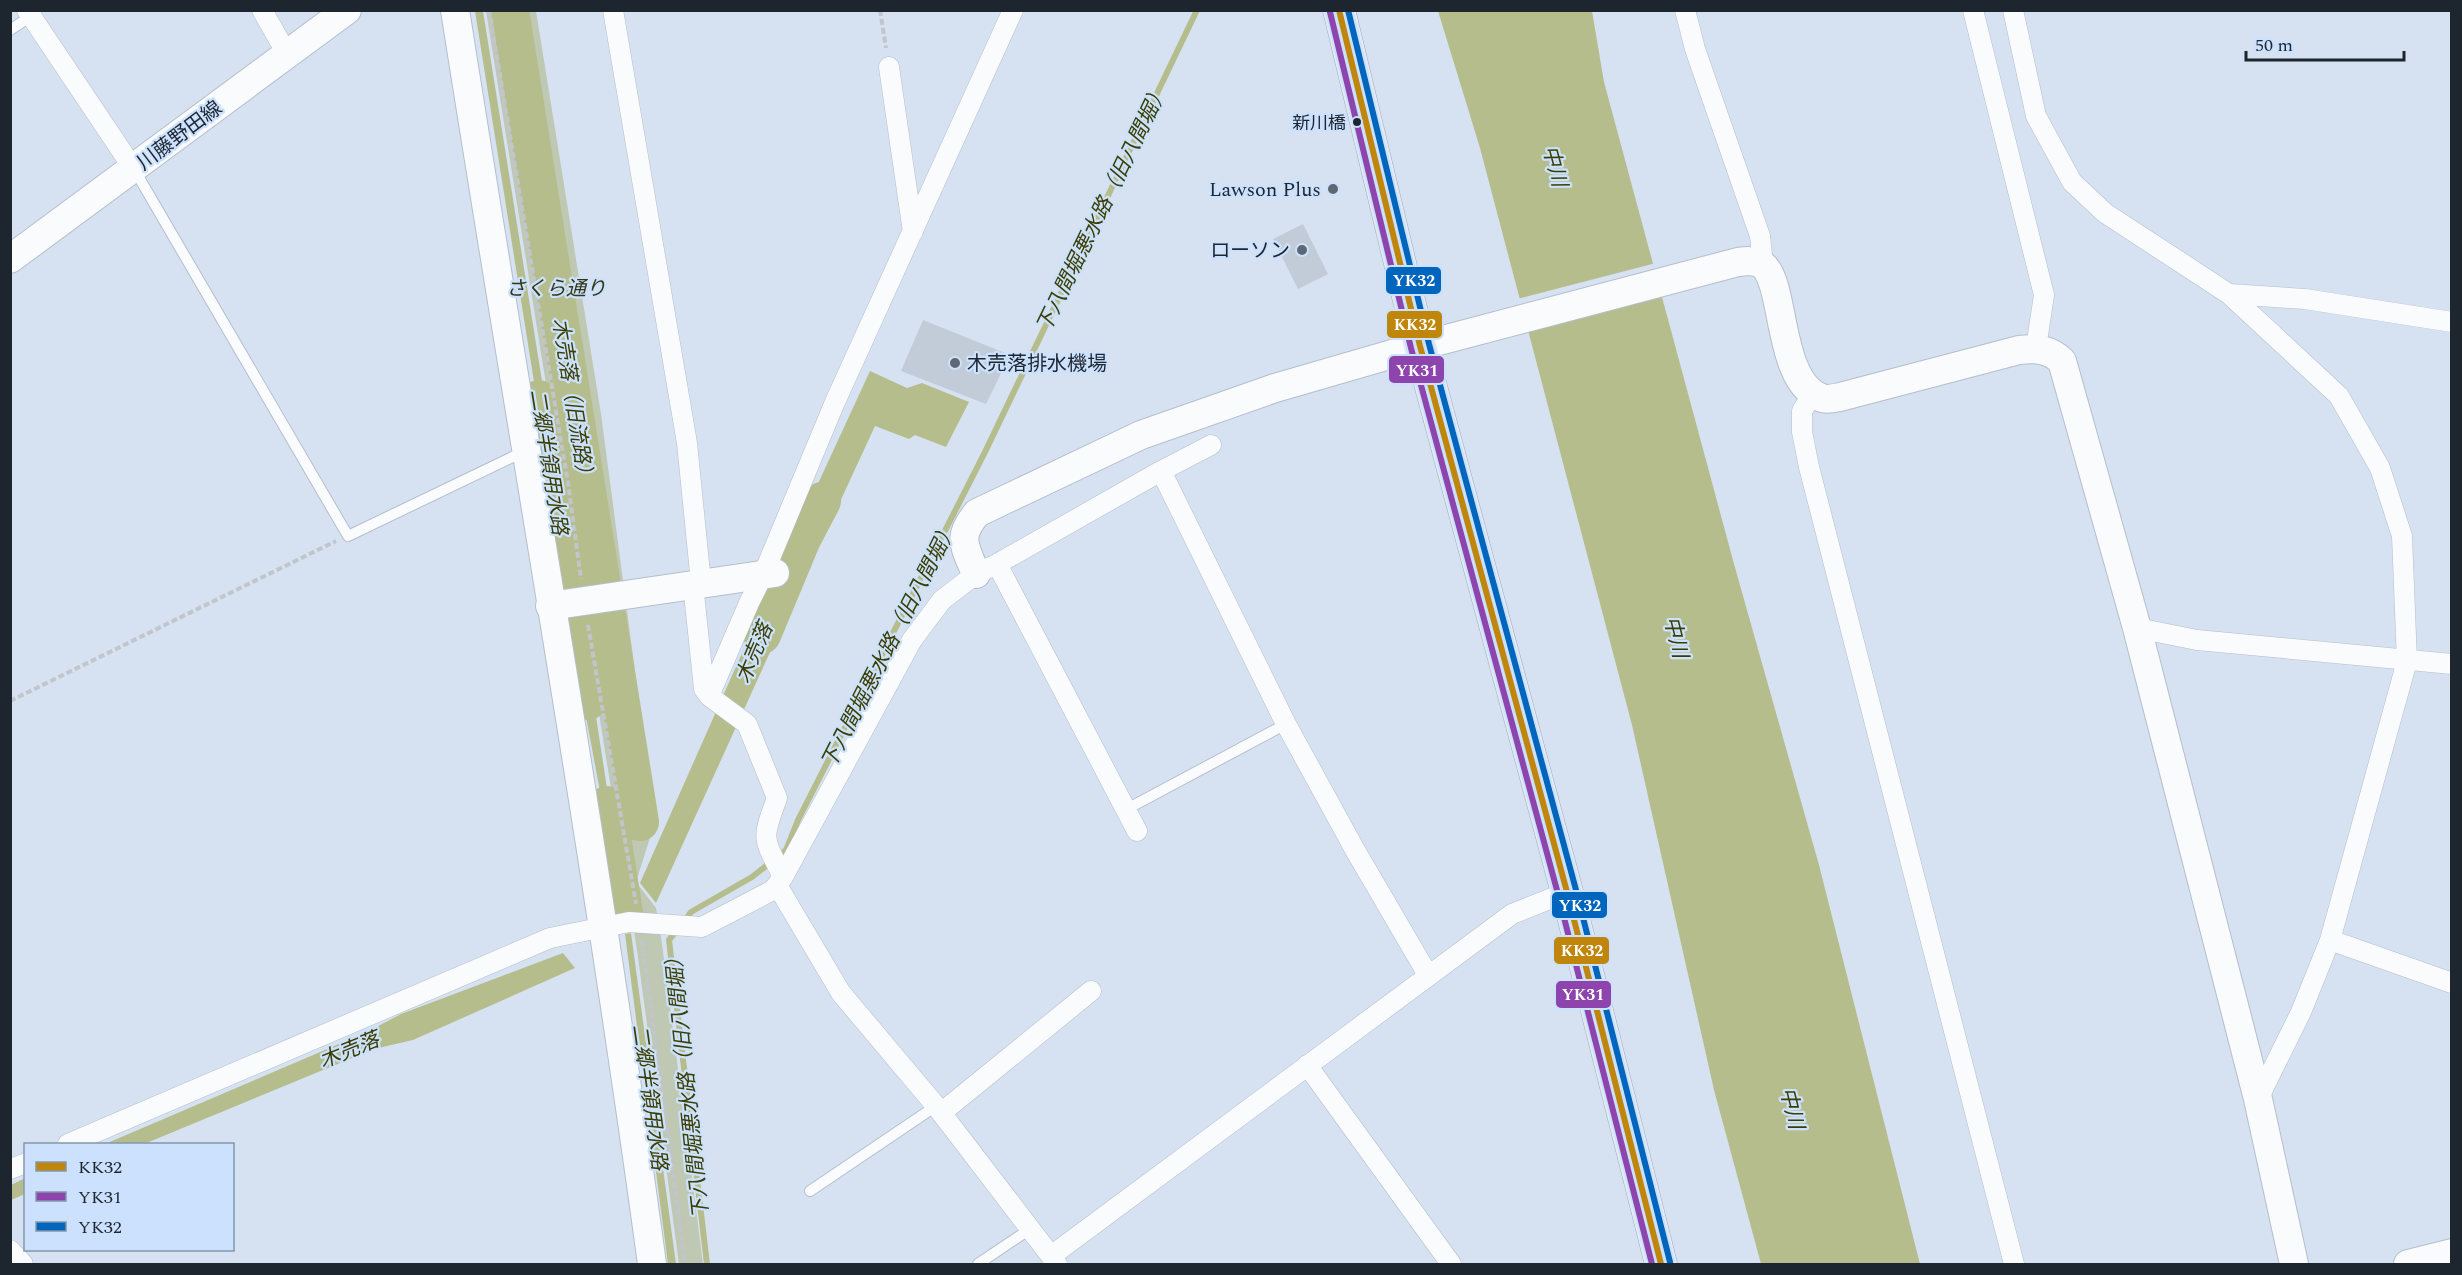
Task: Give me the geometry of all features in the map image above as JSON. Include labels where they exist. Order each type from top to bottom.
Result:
[{"type":"main road","points":[[1339,10],[1420,346],[1567,892],[1661,1264]]},
{"type":"street","points":[[262,10],[287,54]]},
{"type":"street","name":"川藤野田線","points":[[10,259],[347,10]]},
{"type":"street","points":[[456,10],[550,606],[629,924],[610,961],[652,1264]]},
{"type":"street","points":[[613,10],[687,443],[704,689],[709,696],[747,724],[777,798],[766,827],[765,842],[780,881],[841,993],[938,1110],[1054,1260],[1307,1065],[1512,914],[1567,892]]},
{"type":"street","points":[[709,696],[749,603],[769,574],[835,402],[1013,10]]},
{"type":"street","points":[[1685,10],[1702,70],[1760,236],[1750,263]]},
{"type":"street","points":[[1973,10],[2044,295],[2036,348]]},
{"type":"street","points":[[2013,10],[2036,116],[2072,182],[2105,213],[2229,294],[2339,396],[2380,468],[2402,536],[2407,661],[2330,940],[2301,1012],[2258,1100]]},
{"type":"street","points":[[29,13],[133,168]]},
{"type":"street","points":[[889,67],[913,232]]},
{"type":"street","points":[[1137,831],[986,569],[963,539],[966,526],[977,513],[1141,435],[1275,388],[1420,346],[1750,263],[1771,277],[1778,296],[1795,374],[1807,390],[1823,399],[1840,397],[2019,350],[2036,348],[2054,354],[2062,361],[2137,628],[2258,1100],[2294,1264]]},
{"type":"street","points":[[2229,294],[2305,299],[2451,321]]},
{"type":"street","points":[[1814,393],[1802,411],[1802,432],[1809,467],[2014,1264]]},
{"type":"street","points":[[70,1143],[550,938],[629,924],[702,927],[773,890],[912,640],[942,600],[986,569],[1211,445]]},
{"type":"street","points":[[1161,471],[1286,724],[1355,850],[1428,975]]},
{"type":"street","points":[[550,606],[769,574]]},
{"type":"street","points":[[2137,628],[2198,640],[2451,664]]},
{"type":"street","points":[[2330,940],[2451,983]]},
{"type":"street","points":[[938,1110],[1092,991]]},
{"type":"street","points":[[1307,1065],[1448,1263]]},
{"type":"street","points":[[10,1250],[23,1264]]},
{"type":"street","points":[[2408,1264],[2451,1253]]},
{"type":"lane","points":[[10,30],[29,13]]},
{"type":"lane","points":[[133,168],[348,536],[525,450]]},
{"type":"lane","points":[[1125,810],[1286,724]]},
{"type":"lane","points":[[810,1191],[938,1110]]},
{"type":"lane","points":[[978,1264],[1030,1229]]},
{"type":"path","points":[[489,10],[568,483],[629,924],[685,1264]]},
{"type":"path","points":[[880,10],[889,67]]},
{"type":"path","points":[[10,701],[348,536]]},
{"type":"green space","name":"さくら通り","points":[[486,11],[536,11],[601,414],[655,822],[636,882],[656,908],[703,1264],[679,1264],[637,950]]},
{"type":"water","points":[[475,11],[483,11],[553,450],[545,451]]},
{"type":"water","name":"中川","points":[[1438,11],[1592,11],[1604,82],[1734,564],[1819,865],[1920,1264],[1761,1264],[1714,1090],[1632,725],[1480,148]]},
{"type":"water","points":[[870,371],[907,388],[922,383],[969,402],[946,447],[915,435],[909,439],[875,426],[820,545],[795,546],[792,540]]},
{"type":"water","points":[[555,462],[570,554],[560,550],[548,463]]},
{"type":"water","points":[[801,584],[656,903],[640,883],[770,590]]},
{"type":"water","points":[[586,651],[617,854],[612,855],[574,653]]},
{"type":"water","points":[[631,933],[676,1264],[668,1264],[625,934]]},
{"type":"water","points":[[563,953],[575,968],[413,1040],[374,1049],[146,1143],[107,1143],[367,1032],[401,1014]]},
{"type":"water","points":[[24,1178],[24,1194],[11,1200],[11,1185]]},
{"type":"pier","points":[[1656,263],[1664,295],[1525,331],[1517,299]]},
{"type":"building","points":[[1303,224],[1328,274],[1298,289],[1273,239]]},
{"type":"building","name":"木売落排水機場","points":[[923,320],[1010,355],[986,404],[901,371]]},
{"type":"waterway","name":"木売落（旧流路）","points":[[510,10],[601,579]]},
{"type":"waterway","name":"下八間堀悪水路（旧八間堀）","points":[[685,921],[691,912],[752,877],[786,850],[798,820],[985,452],[1197,10]]},
{"type":"waterway","name":"二郷半領用水路","points":[[539,399],[588,701]]},
{"type":"waterway","name":"木売落","points":[[762,635],[802,539],[822,501]]},
{"type":"waterway","name":"木売落（旧流路）","points":[[607,616],[640,822]]},
{"type":"waterway","name":"二郷半領用水路","points":[[607,805],[624,913]]},
{"type":"waterway","name":"下八間堀悪水路（旧八間堀）","points":[[678,929],[669,940],[707,1264]]},
{"type":"transit line","name":"KK32","points":[[1339,10],[1420,346],[1567,892],[1661,1264]]},
{"type":"transit line","name":"YK32","points":[[1348,10],[1429,344],[1576,890],[1670,1262]]},
{"type":"transit line","name":"YK31","points":[[1330,12],[1411,348],[1558,894],[1652,1264]]},
{"type":"place","name":"新川橋","points":[[1357,122]]},
{"type":"place","name":"Lawson Plus","points":[[1333,189]]},
{"type":"place","name":"ローソン","points":[[1302,250]]},
{"type":"place","name":"木売落排水機場","points":[[955,363]]}]
